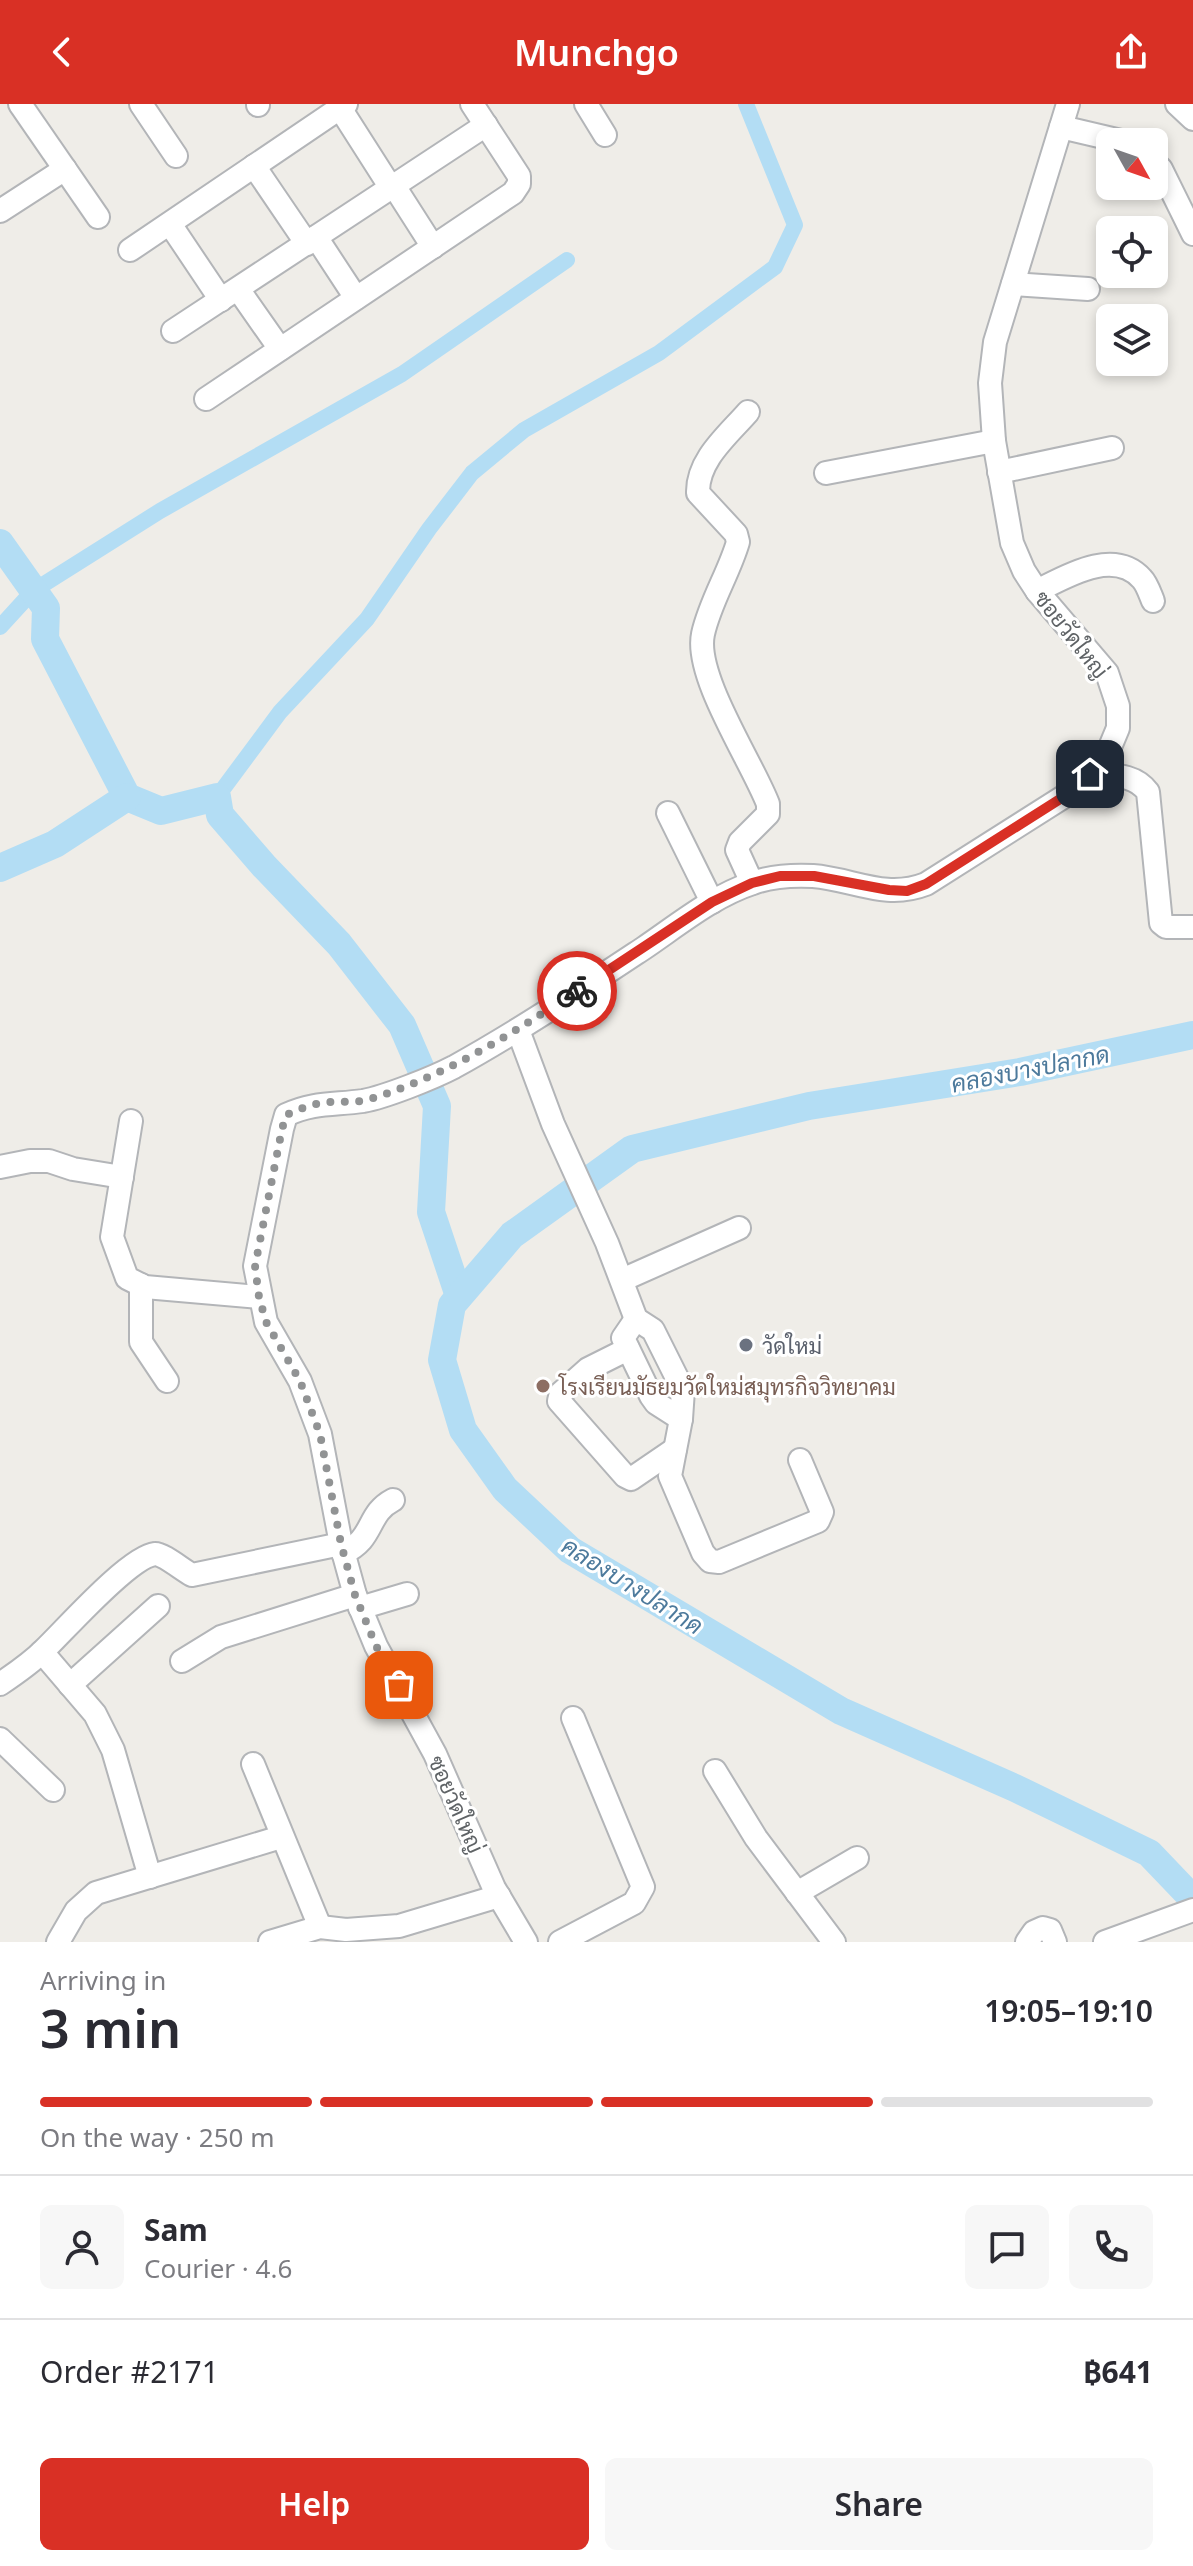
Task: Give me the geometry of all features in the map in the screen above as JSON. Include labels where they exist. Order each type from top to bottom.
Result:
[{"type":"street","points":[[20,104],[98,217]]},
{"type":"street","points":[[141,104],[176,156]]},
{"type":"street","points":[[206,399],[513,193],[519,184],[519,176],[472,104]]},
{"type":"street","points":[[586,104],[605,135]]},
{"type":"street","name":"ซอยวัดใหญ่","points":[[526,1942],[499,1896],[435,1754],[376,1646],[342,1549],[320,1434],[300,1381],[266,1322],[255,1266],[286,1115],[322,1103],[367,1100],[450,1069],[518,1030],[712,902],[752,883],[780,876],[814,876],[907,891],[926,884],[1068,794],[1108,752],[1118,728],[1118,706],[1107,673],[1037,591],[1012,543],[994,441],[990,383],[995,342],[1068,104]]},
{"type":"street","points":[[1177,104],[1193,119]]},
{"type":"street","points":[[130,250],[343,106],[433,247]]},
{"type":"street","points":[[173,331],[486,125]]},
{"type":"street","points":[[1061,127],[1096,135]]},
{"type":"street","points":[[254,166],[356,298]]},
{"type":"street","points":[[0,211],[65,169]]},
{"type":"street","points":[[1168,183],[1193,234]]},
{"type":"street","points":[[170,224],[280,349]]},
{"type":"street","points":[[1013,284],[1088,289]]},
{"type":"street","points":[[748,412],[705,462],[698,493],[736,534],[738,542],[706,621],[702,647],[711,681],[768,804],[768,814],[740,842],[737,850],[752,883]]},
{"type":"street","points":[[826,473],[994,441]]},
{"type":"street","points":[[999,472],[1112,448]]},
{"type":"street","points":[[1037,591],[1076,572],[1103,564],[1131,570],[1142,579],[1153,601]]},
{"type":"street","points":[[1090,774],[1130,778],[1141,782],[1148,792],[1161,923],[1166,927],[1193,927]]},
{"type":"street","points":[[668,813],[712,902]]},
{"type":"street","points":[[518,1030],[553,1124],[607,1243],[636,1319],[653,1330],[683,1390],[670,1476],[703,1553],[710,1561],[719,1562],[818,1521],[822,1512],[800,1460]]},
{"type":"street","points":[[131,1121],[112,1237],[127,1278],[141,1285],[259,1297]]},
{"type":"street","points":[[0,1167],[49,1161],[73,1169],[122,1177]]},
{"type":"street","points":[[622,1280],[739,1228]]},
{"type":"street","points":[[141,1285],[141,1342],[167,1381]]},
{"type":"street","points":[[636,1319],[623,1338],[656,1403],[681,1419]]},
{"type":"street","points":[[628,1349],[588,1369],[561,1393],[559,1401],[631,1479],[675,1449]]},
{"type":"street","points":[[0,1684],[42,1652],[83,1608],[113,1582],[154,1554],[161,1555],[192,1575],[342,1549],[361,1543],[378,1512],[393,1500]]},
{"type":"street","points":[[182,1661],[221,1637],[358,1601],[407,1594]]},
{"type":"street","points":[[70,1685],[158,1606]]},
{"type":"street","points":[[42,1652],[95,1714],[113,1750],[150,1877]]},
{"type":"street","points":[[560,1942],[634,1903],[643,1887],[573,1718]]},
{"type":"street","points":[[0,1739],[53,1790]]},
{"type":"street","points":[[253,1764],[320,1927]]},
{"type":"street","points":[[715,1771],[756,1838],[834,1942]]},
{"type":"street","points":[[58,1942],[76,1911],[96,1893],[281,1837]]},
{"type":"street","points":[[797,1893],[857,1858]]},
{"type":"street","points":[[270,1942],[320,1927],[346,1930],[399,1926],[499,1896]]},
{"type":"street","points":[[1105,1942],[1193,1910]]},
{"type":"street","points":[[1027,1942],[1034,1932],[1043,1928],[1050,1930],[1055,1942]]},
{"type":"waterway","points":[[217,797],[280,712],[367,619],[472,473],[524,430],[659,353],[775,267],[795,225],[746,104]]},
{"type":"waterway","points":[[0,627],[33,591],[160,511],[402,374],[567,260]]},
{"type":"waterway","points":[[0,543],[46,608],[45,639],[127,797],[161,811],[217,797],[220,815],[339,944],[402,1025],[437,1106],[431,1212],[459,1296]]},
{"type":"waterway","points":[[0,868],[55,844],[127,797]]},
{"type":"waterway","name":"คลองบางปลากด","points":[[1193,1035],[1020,1072],[809,1106],[632,1149],[512,1235],[452,1305],[442,1360],[463,1430],[505,1489],[570,1550],[841,1711],[1015,1788],[1149,1853],[1193,1899]]},
{"type":"way so far","points":[[399,1685],[376,1646],[355,1595],[341,1544],[320,1434],[300,1381],[266,1322],[259,1297],[255,1266],[282,1129],[286,1115],[295,1111],[322,1103],[367,1100],[450,1069],[577,991]]},
{"type":"place","name":"วัดใหม่","points":[[746,1345]]},
{"type":"place","name":"โรงเรียนมัธยมวัดใหม่สมุทรกิจวิทยาคม","points":[[543,1386]]},
{"type":"route","points":[[577,991],[712,902],[752,883],[780,876],[814,876],[889,890],[907,891],[926,884],[1068,794],[1090,774]]}]
